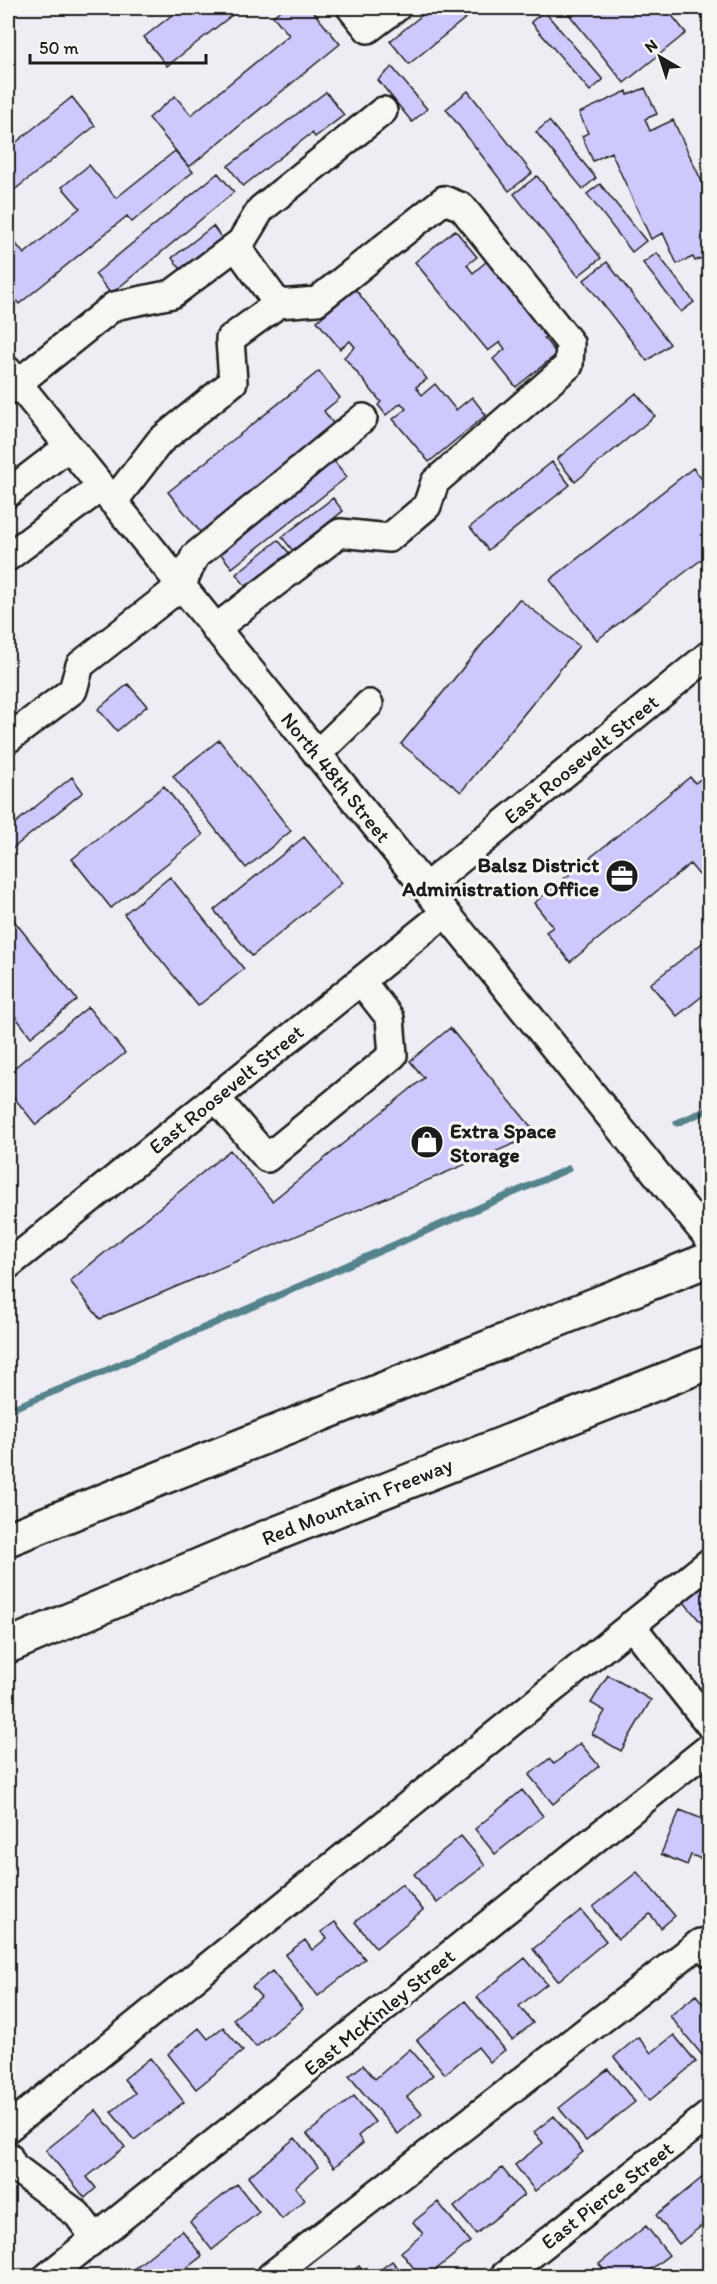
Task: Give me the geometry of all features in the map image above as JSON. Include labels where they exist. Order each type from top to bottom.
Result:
[{"type":"highway","points":[[8,1539],[710,1259]]},
{"type":"highway","name":"Red Mountain Freeway","points":[[8,1646],[260,1540],[700,1365]]},
{"type":"street","points":[[351,8],[368,29],[396,8]]},
{"type":"street","points":[[11,382],[56,352],[114,306],[172,294],[241,242],[261,209],[383,111]]},
{"type":"street","points":[[8,557],[107,495],[160,441],[233,382],[230,339],[278,304],[317,302],[444,200],[462,207],[570,343],[569,365],[435,482],[427,506],[389,538],[340,533],[216,628]]},
{"type":"street","points":[[236,246],[278,304]]},
{"type":"street","name":"North 48th Street","points":[[11,382],[68,447],[216,628],[710,1240]]},
{"type":"street","points":[[8,739],[73,690],[80,665],[181,586],[195,556],[363,418]]},
{"type":"street","points":[[8,493],[68,447]]},
{"type":"street","name":"East Roosevelt Street","points":[[425,888],[710,654]]},
{"type":"street","points":[[317,754],[369,704]]},
{"type":"street","name":"East Roosevelt Street","points":[[8,1265],[446,913]]},
{"type":"street","points":[[216,1098],[267,1158],[393,1055],[390,1018],[361,981]]},
{"type":"street","points":[[8,2128],[710,1562]]},
{"type":"street","points":[[631,1625],[710,1725]]},
{"type":"street","name":"East McKinley Street","points":[[48,2276],[710,1747]]},
{"type":"street","points":[[271,2277],[700,1943],[710,1953]]},
{"type":"street","name":"East Pierce Street","points":[[504,2277],[710,2114]]},
{"type":"street","points":[[8,2156],[13,2166],[77,2214],[95,2238]]},
{"type":"building","points":[[181,8],[241,8],[167,66],[144,37]]},
{"type":"building","points":[[284,8],[310,8],[340,44],[189,167],[149,118],[175,96],[191,115],[289,35],[273,16]]},
{"type":"building","points":[[431,8],[478,8],[409,64],[390,41]]},
{"type":"building","points":[[564,8],[666,8],[686,33],[624,83]]},
{"type":"building","points":[[544,11],[603,80],[590,91],[531,22]]},
{"type":"building","points":[[392,67],[427,109],[412,122],[378,80]]},
{"type":"building","points":[[645,88],[657,114],[645,119],[650,131],[673,120],[710,199],[710,254],[695,261],[693,257],[677,264],[663,233],[651,239],[611,152],[593,161],[582,136],[588,133],[579,113],[627,91],[628,95]]},
{"type":"building","points":[[468,91],[532,173],[509,191],[446,109]]},
{"type":"building","points":[[326,92],[344,115],[315,137],[312,133],[243,186],[228,166]]},
{"type":"building","points":[[72,97],[95,126],[8,195],[8,149]]},
{"type":"building","points":[[549,121],[596,178],[583,189],[536,132]]},
{"type":"building","points":[[175,151],[193,172],[132,222],[127,216],[19,304],[8,290],[8,234],[24,254],[80,208],[62,187],[89,165],[116,198]]},
{"type":"building","points":[[218,173],[234,192],[111,294],[95,274]]},
{"type":"building","points":[[537,176],[601,258],[578,276],[514,194]]},
{"type":"building","points":[[600,184],[646,241],[632,252],[587,194]]},
{"type":"building","points":[[213,226],[223,240],[183,272],[172,258]]},
{"type":"building","points":[[455,230],[477,257],[467,265],[473,273],[487,261],[548,334],[544,338],[557,354],[516,387],[493,359],[505,349],[500,342],[488,351],[415,262]]},
{"type":"building","points":[[657,253],[694,302],[681,312],[643,263]]},
{"type":"building","points":[[607,262],[670,344],[647,361],[584,280]]},
{"type":"building","points":[[355,289],[427,379],[416,387],[422,395],[435,384],[456,410],[472,397],[486,415],[429,462],[393,419],[406,409],[401,403],[386,415],[378,405],[381,402],[344,357],[355,347],[350,341],[340,349],[317,321]]},
{"type":"building","points":[[319,371],[340,398],[324,411],[335,426],[201,533],[168,492]]},
{"type":"building","points":[[636,393],[655,416],[575,482],[557,459]]},
{"type":"building","points":[[334,461],[347,477],[232,568],[220,553]]},
{"type":"building","points":[[552,462],[570,485],[488,550],[470,527]]},
{"type":"building","points":[[693,468],[710,489],[710,553],[597,640],[550,580]]},
{"type":"building","points":[[333,498],[343,511],[293,551],[282,537]]},
{"type":"building","points":[[278,540],[290,554],[247,588],[236,574]]},
{"type":"building","points":[[519,599],[579,646],[461,792],[401,744]]},
{"type":"building","points":[[128,684],[147,706],[117,731],[98,709]]},
{"type":"building","points":[[219,740],[291,831],[246,868],[173,776]]},
{"type":"building","points":[[72,777],[83,792],[8,852],[8,829]]},
{"type":"building","name":"Balsz District Administration Office","points":[[690,777],[695,783],[702,778],[710,787],[710,888],[690,864],[570,962],[546,932],[553,927],[534,903]]},
{"type":"building","points":[[164,786],[203,835],[111,908],[72,859]]},
{"type":"building","points":[[304,837],[342,883],[252,956],[214,910]]},
{"type":"building","points":[[170,877],[244,969],[198,1006],[124,914]]},
{"type":"building","points":[[8,913],[77,1000],[31,1037],[8,1007]]},
{"type":"building","points":[[710,937],[710,990],[677,1016],[650,984]]},
{"type":"building","points":[[88,1007],[125,1053],[36,1125],[8,1090],[8,1073]]},
{"type":"building","points":[[450,1028],[537,1134],[100,1319],[70,1281],[230,1150],[272,1201],[424,1078],[410,1061]]},
{"type":"building","points":[[710,1580],[710,1633],[683,1601]]},
{"type":"building","points":[[608,1675],[651,1700],[621,1751],[592,1734],[605,1711],[591,1703]]},
{"type":"building","points":[[580,1743],[599,1766],[553,1804],[529,1775],[549,1759],[554,1764]]},
{"type":"building","points":[[522,1790],[543,1816],[495,1854],[475,1829]]},
{"type":"building","points":[[680,1810],[710,1822],[710,1862],[691,1855],[687,1865],[661,1854]]},
{"type":"building","points":[[461,1836],[485,1865],[437,1903],[414,1874]]},
{"type":"building","points":[[637,1872],[675,1916],[661,1928],[650,1914],[618,1939],[593,1907]]},
{"type":"building","points":[[402,1884],[423,1910],[376,1948],[355,1922]]},
{"type":"building","points":[[581,1910],[606,1941],[558,1981],[533,1949]]},
{"type":"building","points":[[335,1922],[365,1959],[318,1996],[285,1955],[305,1940],[312,1950],[327,1938],[321,1932]]},
{"type":"building","points":[[525,1958],[547,1984],[519,2006],[533,2023],[512,2040],[477,1997]]},
{"type":"building","points":[[272,1971],[303,2009],[256,2047],[233,2019],[261,1997],[252,1987]]},
{"type":"building","points":[[696,1995],[707,2009],[710,2007],[710,2048],[702,2055],[670,2016]]},
{"type":"building","points":[[465,2001],[505,2050],[490,2062],[478,2047],[445,2074],[417,2040]]},
{"type":"building","points":[[223,2027],[243,2051],[196,2089],[168,2054],[199,2028],[208,2039]]},
{"type":"building","points":[[674,2035],[696,2062],[649,2101],[614,2057],[638,2037],[651,2053]]},
{"type":"building","points":[[410,2049],[433,2075],[407,2097],[422,2114],[398,2134],[349,2076],[363,2065],[375,2079]]},
{"type":"building","points":[[150,2058],[184,2102],[134,2140],[111,2112],[135,2093],[124,2079]]},
{"type":"building","points":[[608,2069],[635,2102],[586,2141],[559,2108]]},
{"type":"building","points":[[354,2096],[375,2122],[358,2136],[363,2143],[334,2167],[307,2134]]},
{"type":"building","points":[[96,2110],[125,2147],[87,2177],[96,2188],[85,2198],[46,2150]]},
{"type":"building","points":[[554,2116],[583,2152],[535,2191],[515,2165],[543,2143],[534,2132]]},
{"type":"building","points":[[295,2138],[318,2167],[295,2187],[305,2200],[282,2219],[248,2177]]},
{"type":"building","points":[[502,2168],[524,2195],[476,2234],[454,2207]]},
{"type":"building","points":[[703,2177],[710,2186],[710,2219],[679,2244],[656,2215]]},
{"type":"building","points":[[237,2184],[259,2212],[212,2250],[190,2222]]},
{"type":"building","points":[[438,2202],[470,2242],[428,2276],[420,2276],[401,2252],[423,2234],[413,2222]]},
{"type":"building","points":[[646,2226],[669,2255],[642,2276],[609,2276],[599,2264]]},
{"type":"building","points":[[182,2230],[202,2256],[176,2276],[136,2276],[131,2271]]},
{"type":"building","points":[[392,2261],[404,2276],[372,2276]]},
{"type":"building","points":[[359,2266],[367,2276],[346,2276]]},
{"type":"waterway","points":[[677,1123],[710,1109]]},
{"type":"waterway","points":[[8,1410],[98,1374],[568,1169]]},
{"type":"place","name":"Balsz District Administration Office","points":[[622,876]]},
{"type":"place","name":"Extra Space Storage","points":[[427,1142]]}]
